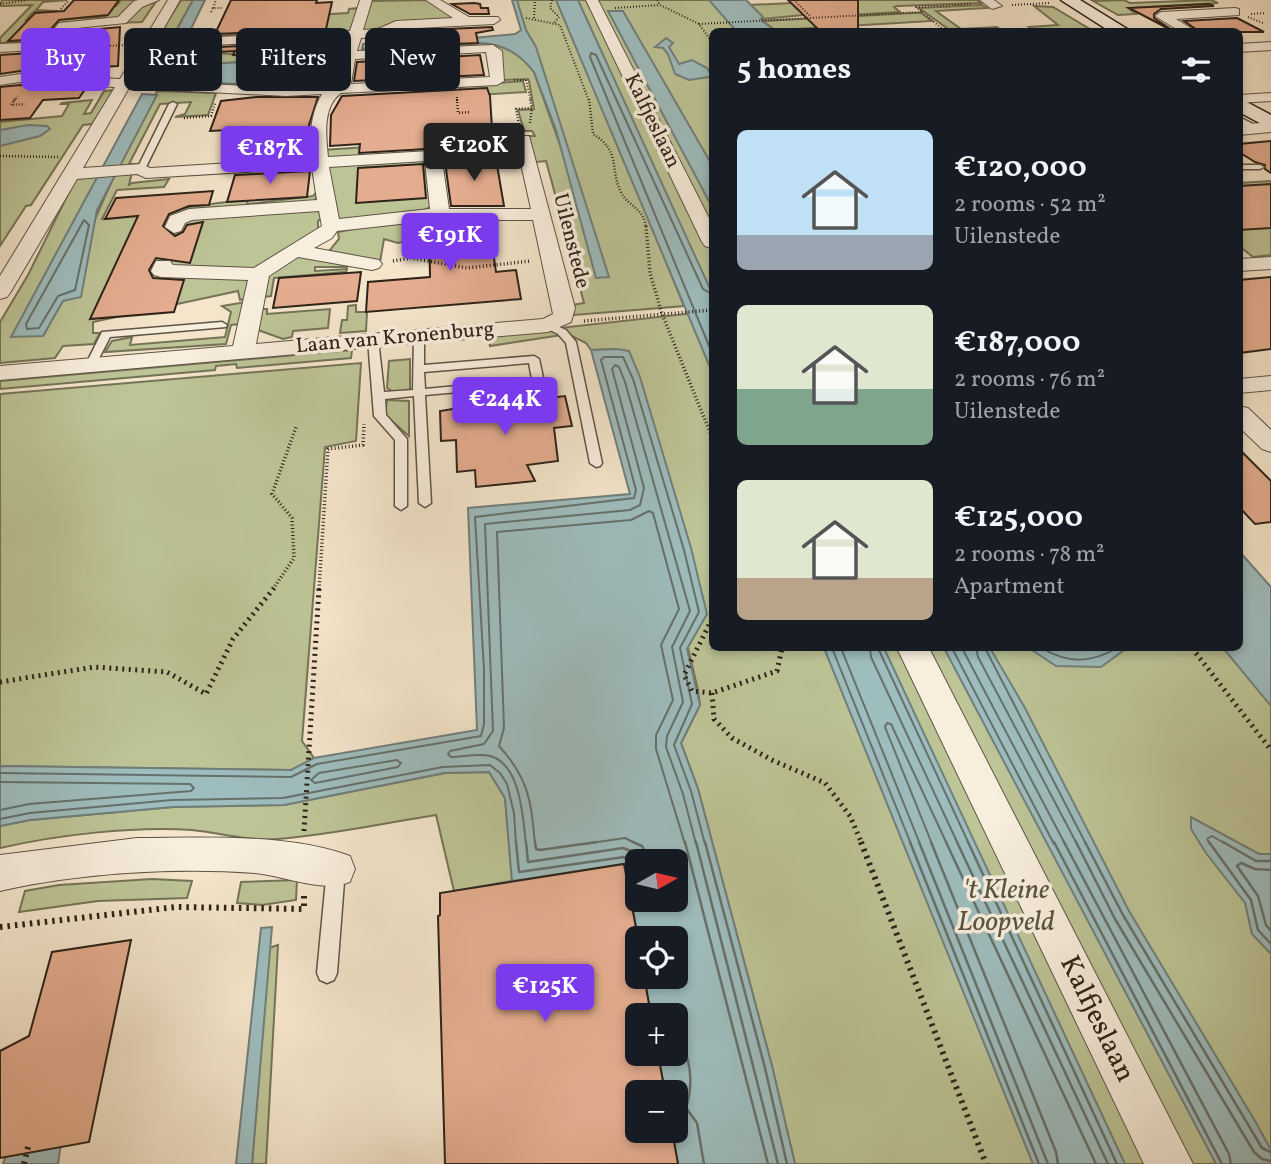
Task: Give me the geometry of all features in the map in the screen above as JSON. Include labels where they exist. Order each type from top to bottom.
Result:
[{"type":"street","points":[[61,28],[122,20],[138,4],[153,0]]},
{"type":"street","points":[[157,28],[174,0]]},
{"type":"street","points":[[432,0],[467,21]]},
{"type":"street","points":[[351,48],[367,1]]},
{"type":"street","points":[[1065,1],[1108,28]]},
{"type":"street","points":[[1065,1],[1116,28]]},
{"type":"street","name":"Kalfjeslaan","points":[[594,4],[709,236]]},
{"type":"street","points":[[1184,28],[1161,16],[1235,12]]},
{"type":"street","points":[[222,41],[380,33],[396,25],[494,20]]},
{"type":"street","points":[[1243,48],[1271,46]]},
{"type":"street","points":[[0,48],[21,48]]},
{"type":"street","points":[[351,55],[488,48],[495,51],[497,81],[351,89]]},
{"type":"street","points":[[0,82],[20,78],[124,84],[0,293]]},
{"type":"street","points":[[163,265],[161,271],[259,274],[326,234],[331,226],[317,142],[325,103],[329,95],[335,91]]},
{"type":"street","points":[[1243,103],[1271,97]]},
{"type":"street","points":[[1243,105],[1271,116]]},
{"type":"street","points":[[1243,108],[1259,127]]},
{"type":"street","points":[[71,174],[133,169],[146,173],[433,156],[524,144]]},
{"type":"street","name":"Uilenstede","points":[[524,144],[564,308],[563,317],[548,325]]},
{"type":"street","points":[[433,156],[440,208],[436,214]]},
{"type":"street","points":[[174,227],[185,211],[328,205]]},
{"type":"street","points":[[331,226],[436,214],[541,215]]},
{"type":"street","points":[[295,251],[379,264]]},
{"type":"street","points":[[1243,265],[1271,263]]},
{"type":"street","points":[[243,352],[259,274]]},
{"type":"street","name":"Laan van Kronenburg","points":[[0,373],[548,325]]},
{"type":"street","points":[[1243,386],[1271,383]]},
{"type":"street","points":[[1243,417],[1271,444]]},
{"type":"street","name":"Kalfjeslaan","points":[[914,651],[1169,1164]]},
{"type":"street","points":[[0,873],[137,855],[256,856],[336,869]]},
{"type":"lane","points":[[133,169],[173,104]]},
{"type":"lane","points":[[1243,167],[1260,167]]},
{"type":"lane","points":[[90,366],[106,334],[222,325]]},
{"type":"lane","points":[[548,325],[562,332],[571,342],[596,463]]},
{"type":"lane","points":[[419,336],[418,369],[425,503]]},
{"type":"lane","points":[[373,340],[372,358],[380,396],[380,416],[401,439],[401,506]]},
{"type":"lane","points":[[380,396],[538,382],[534,359],[418,369]]},
{"type":"lane","points":[[327,973],[335,907],[336,869]]},
{"type":"path","points":[[0,3],[6,0]]},
{"type":"path","points":[[0,3],[27,0]]},
{"type":"path","points":[[61,10],[69,0]]},
{"type":"path","points":[[216,0],[212,10],[222,8]]},
{"type":"path","points":[[534,18],[535,0]]},
{"type":"path","points":[[552,0],[550,8],[559,17],[554,23]]},
{"type":"path","points":[[657,0],[660,5]]},
{"type":"path","points":[[794,0],[812,18]]},
{"type":"path","points":[[941,28],[916,7],[1065,1]]},
{"type":"path","points":[[594,4],[660,5],[699,24],[709,38]]},
{"type":"path","points":[[699,24],[922,12]]},
{"type":"path","points":[[526,18],[561,25],[590,106],[593,134],[606,142],[615,163],[621,192],[645,217],[650,273],[662,314],[709,430]]},
{"type":"path","points":[[497,81],[526,80],[532,108],[516,109],[524,144]]},
{"type":"path","points":[[166,119],[211,116],[218,91]]},
{"type":"path","points":[[0,156],[81,156]]},
{"type":"path","points":[[379,264],[404,256],[464,268],[508,264],[522,259]]},
{"type":"path","points":[[548,325],[709,310]]},
{"type":"path","points":[[0,682],[94,667],[167,672],[206,694],[233,639],[265,601],[294,558],[292,519],[272,494],[296,427]]},
{"type":"path","points":[[304,805],[328,449],[358,445]]},
{"type":"path","points":[[709,625],[684,674],[692,691],[712,693],[777,671],[781,651]]},
{"type":"path","points":[[1194,651],[1271,751]]},
{"type":"path","points":[[712,693],[714,719],[732,738],[772,760],[825,783],[850,816],[882,892],[986,1164]]},
{"type":"path","points":[[0,927],[176,907],[289,911],[335,907]]},
{"type":"path","points":[[24,1164],[29,1143]]},
{"type":"green space","points":[[2,0],[67,0],[43,2],[36,10],[58,11],[33,12],[26,20],[105,17],[109,10],[91,7],[116,6],[121,0],[157,0],[142,22],[89,24],[84,28],[21,28],[21,43],[0,43],[0,38],[32,5],[0,6]]},
{"type":"green space","points":[[181,0],[193,0],[178,28],[164,28]]},
{"type":"green space","points":[[428,0],[457,18],[365,28],[361,31],[370,1]]},
{"type":"green space","points":[[516,0],[559,0],[684,306],[574,315],[572,305],[584,303],[551,179],[546,161],[536,162],[528,136],[535,136],[532,131],[524,131],[518,110],[534,109],[529,81],[503,80],[497,50],[460,49],[460,44],[483,43],[505,48],[523,60],[534,72],[607,277]]},
{"type":"green space","points":[[576,0],[712,0],[738,28],[709,28],[709,289]]},
{"type":"green space","points":[[857,0],[977,0],[981,3],[897,6],[894,7],[900,12],[815,17]]},
{"type":"green space","points":[[1124,0],[1130,3],[1211,0],[1218,3],[1128,8],[1136,14],[1118,15],[1093,1]]},
{"type":"green space","points":[[793,3],[804,15],[761,19],[750,5]]},
{"type":"green space","points":[[982,5],[987,8],[936,11],[960,28],[947,28],[919,8]]},
{"type":"green space","points":[[1034,6],[1053,7],[1088,28],[1029,27],[1058,25]]},
{"type":"green space","points":[[359,8],[351,28],[288,28],[314,15],[348,13],[349,9]]},
{"type":"green space","points":[[921,13],[932,21],[772,28],[763,21]]},
{"type":"green space","points":[[222,35],[236,35],[236,39],[222,40]]},
{"type":"green space","points":[[222,53],[236,54],[236,62],[222,63]]},
{"type":"green space","points":[[523,81],[526,92],[460,96],[460,88]]},
{"type":"green space","points":[[115,90],[92,124],[83,125],[31,205],[26,206],[0,246],[0,122],[62,116],[69,104],[62,103],[92,100],[84,114],[91,113],[104,91]]},
{"type":"green space","points":[[157,91],[216,93],[208,115],[175,117],[185,114],[191,102],[160,104],[129,164],[141,164],[119,167]]},
{"type":"green space","points":[[442,142],[442,154],[329,161],[323,150]]},
{"type":"green space","points":[[429,160],[433,204],[427,209],[363,222],[335,221],[326,165]]},
{"type":"green space","points":[[132,172],[129,185],[169,179],[164,187],[117,190],[102,219],[248,199],[247,204],[313,196],[317,191],[315,203],[322,218],[318,221],[318,234],[251,271],[246,299],[240,300],[238,291],[93,322],[93,333],[100,333],[94,344],[63,346],[55,358],[0,363],[0,322],[28,275],[76,178],[100,174],[43,336],[116,173]]},
{"type":"green space","points":[[1271,181],[1271,255],[1253,257],[1243,249],[1243,183]]},
{"type":"green space","points":[[405,219],[445,220],[411,225],[403,242],[384,239],[380,262],[329,251],[339,239],[338,232]]},
{"type":"green space","points":[[299,254],[347,263],[347,267],[315,267],[315,271],[347,269],[346,272],[274,278],[271,296],[263,297],[269,272]]},
{"type":"green space","points":[[246,302],[240,324],[231,325],[226,344],[105,352],[112,341],[132,337],[130,345],[225,337],[231,312],[222,306]]},
{"type":"green space","points":[[356,305],[356,312],[367,312],[366,331],[340,333],[342,320],[347,320],[348,306]]},
{"type":"green space","points":[[259,309],[267,309],[267,314],[330,309],[328,328],[293,331],[292,337],[283,339],[258,330]]},
{"type":"green space","name":"'t Kleine Loopveld","points":[[709,311],[709,651],[1235,651],[1271,696],[1271,1164],[795,1164],[772,1066],[698,789],[681,743],[700,705],[698,690],[617,349],[591,350],[586,343],[568,334],[490,346],[488,336]]},
{"type":"green space","points":[[352,350],[351,358],[237,368],[236,364],[216,366],[215,370],[0,389],[0,381]]},
{"type":"green space","points":[[410,359],[410,391],[392,391],[387,388],[389,361]]},
{"type":"green space","points":[[361,363],[356,441],[325,447],[302,741],[314,758],[292,770],[0,766],[0,394]]},
{"type":"green space","points":[[387,400],[409,401],[409,436],[385,415]]},
{"type":"green space","points":[[489,772],[505,798],[512,881],[454,891],[436,815],[277,839],[245,838],[192,830],[145,829],[46,839],[0,848],[0,826],[30,820],[173,807],[284,805],[445,773]]},
{"type":"green space","points":[[152,879],[192,881],[187,898],[98,901],[19,912],[25,891],[59,885]]},
{"type":"green space","points":[[297,880],[296,900],[262,905],[237,903],[241,882]]},
{"type":"green space","points":[[278,945],[266,1164],[252,1164],[269,948]]},
{"type":"water","points":[[193,0],[205,0],[191,28],[178,28]]},
{"type":"water","points":[[512,0],[517,0],[526,30],[536,47],[609,277],[596,278],[556,130],[534,72],[523,60],[505,48],[483,43],[460,44],[460,39],[515,34],[521,30]]},
{"type":"water","points":[[556,0],[578,0],[709,286],[709,365]]},
{"type":"water","points":[[709,0],[746,0],[763,17],[762,21],[772,28],[733,28]]},
{"type":"water","points":[[608,11],[623,11],[709,160],[709,201]]},
{"type":"water","points":[[666,38],[673,43],[669,47],[679,64],[692,60],[707,68],[709,77],[689,80],[675,74],[668,54],[663,48],[655,47]]},
{"type":"water","points":[[236,62],[236,84],[222,83],[222,63]]},
{"type":"water","points":[[142,94],[157,95],[97,210],[81,297],[63,301],[43,336],[11,337]]},
{"type":"water","points":[[28,125],[47,126],[50,129],[40,136],[0,146],[0,130]]},
{"type":"water","points":[[591,350],[629,351],[640,377],[691,548],[707,614],[687,649],[700,705],[681,743],[698,789],[772,1066],[795,1164],[678,1164],[674,1143],[688,1143],[688,1080],[663,1080],[660,1066],[688,1066],[688,1003],[649,1003],[646,989],[688,989],[688,926],[636,926],[633,912],[688,912],[688,849],[625,849],[625,869],[624,864],[512,881],[505,798],[489,772],[444,773],[284,805],[173,807],[30,820],[0,826],[0,766],[291,770],[314,758],[477,730],[468,508],[630,494]]},
{"type":"water","points":[[1243,556],[1271,587],[1271,706],[1225,651],[1243,651]]},
{"type":"water","points":[[825,651],[885,651],[1125,1164],[1033,1164]]},
{"type":"water","points":[[946,651],[992,651],[1025,708],[1129,911],[1271,1150],[1271,1164],[1216,1164]]},
{"type":"water","points":[[1034,651],[1123,651],[1101,667],[1056,666]]},
{"type":"water","points":[[1191,817],[1259,854],[1271,854],[1271,954],[1252,934],[1245,903],[1206,853],[1191,829]]},
{"type":"water","points":[[272,927],[252,1164],[236,1164],[261,928]]},
{"type":"water","points":[[62,1137],[58,1164],[3,1164],[9,1147]]},
{"type":"building","points":[[74,0],[119,0],[108,15],[59,20],[52,28],[21,28],[21,40],[8,41],[35,13],[64,11]]},
{"type":"building","points":[[231,0],[332,2],[326,28],[236,28],[236,33],[222,34],[222,28],[218,28]]},
{"type":"building","points":[[788,0],[858,0],[858,28],[817,28]]},
{"type":"building","points":[[452,4],[480,4],[481,8],[488,8],[489,14],[470,14]]},
{"type":"building","points":[[1209,4],[1214,6],[1161,9],[1154,14],[1154,18],[1169,28],[1129,8]]},
{"type":"building","points":[[1237,18],[1264,32],[1243,32],[1243,28],[1194,28],[1184,21]]},
{"type":"building","points":[[120,27],[118,66],[110,66],[110,28]]},
{"type":"building","points":[[492,27],[493,30],[476,33],[478,43],[460,44],[460,28]]},
{"type":"building","points":[[236,46],[236,55],[233,55],[235,51],[222,52],[222,47]]},
{"type":"building","points":[[21,54],[21,71],[0,74],[0,55]]},
{"type":"building","points":[[480,55],[484,75],[460,76],[460,56]]},
{"type":"building","points":[[357,62],[365,62],[365,80],[354,81]]},
{"type":"building","points":[[21,85],[21,91],[84,91],[79,98],[43,100],[30,118],[0,120],[0,87]]},
{"type":"building","points":[[487,88],[490,96],[493,145],[359,153],[360,144],[330,146],[331,115],[342,96]]},
{"type":"building","points":[[257,97],[318,97],[309,125],[308,156],[239,160],[249,129],[210,131],[221,101]]},
{"type":"building","points":[[1271,141],[1271,173],[1265,169],[1265,165],[1243,154],[1243,144]]},
{"type":"building","points":[[496,159],[504,206],[451,206],[445,162]]},
{"type":"building","points":[[423,164],[426,198],[356,203],[358,168]]},
{"type":"building","points":[[310,171],[307,197],[227,202],[235,175]]},
{"type":"building","points":[[1271,184],[1271,228],[1243,230],[1243,186]]},
{"type":"building","points":[[213,191],[209,205],[189,206],[169,214],[163,226],[175,236],[183,232],[187,225],[203,222],[190,263],[156,258],[149,270],[153,278],[184,280],[174,312],[90,319],[138,216],[105,219],[116,198]]},
{"type":"building","points":[[429,223],[489,223],[496,272],[516,270],[521,299],[366,312],[368,282],[430,277]]},
{"type":"building","points":[[361,272],[357,301],[273,308],[279,278]]},
{"type":"building","points":[[1271,277],[1271,349],[1243,352],[1243,280]]},
{"type":"building","points":[[515,392],[516,402],[565,396],[572,426],[554,428],[558,461],[527,465],[535,481],[476,487],[475,470],[457,472],[456,440],[441,441],[440,411],[490,403]]},
{"type":"building","points":[[1243,453],[1271,481],[1271,522],[1255,524],[1243,511]]},
{"type":"building","points":[[624,864],[625,912],[633,912],[636,926],[625,926],[625,989],[646,989],[649,1003],[625,1003],[625,1066],[660,1066],[663,1080],[625,1080],[625,1143],[674,1143],[678,1164],[445,1164],[438,916],[440,893]]},
{"type":"building","points":[[131,940],[89,1142],[0,1158],[0,1051],[29,1036],[52,952]]}]
